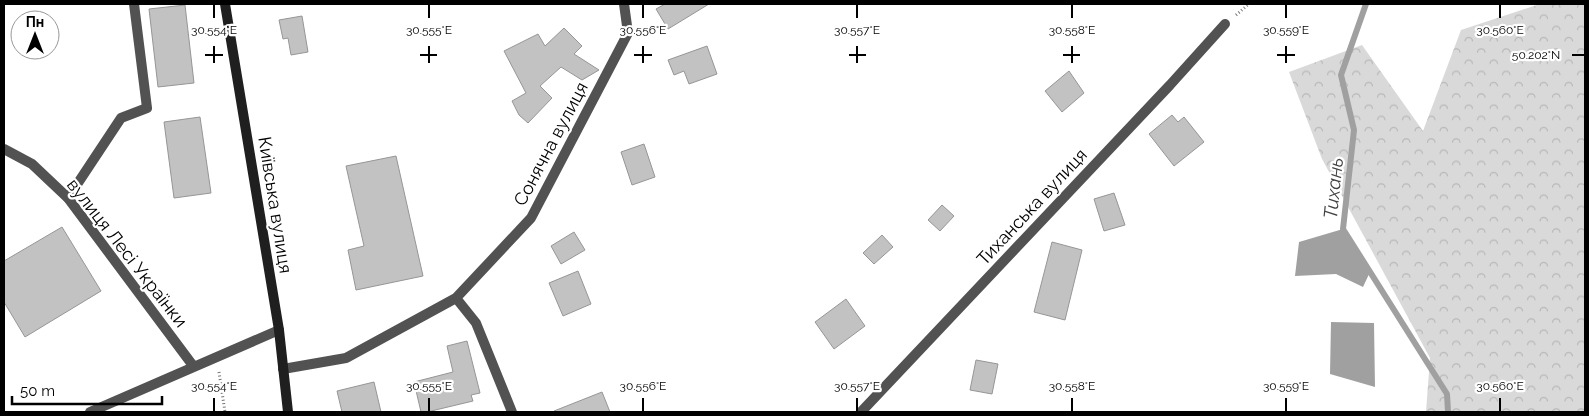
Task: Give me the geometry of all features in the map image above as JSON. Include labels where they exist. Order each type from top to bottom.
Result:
[{"type":"main road","name":"Київська вулиця","points":[[225,4],[279,330],[288,412]]},
{"type":"street","points":[[68,198],[121,118],[147,108],[134,4]]},
{"type":"street","name":"Сонячна вулиця","points":[[284,369],[346,358],[456,298],[531,218],[628,33],[624,4]]},
{"type":"street","name":"Тиханська вулиця","points":[[861,412],[1225,24]]},
{"type":"street","name":"вулиця Лесі Українки","points":[[4,149],[32,164],[68,198],[194,367]]},
{"type":"street","points":[[456,298],[476,323],[512,412]]},
{"type":"street","points":[[90,412],[279,330]]},
{"type":"path","points":[[217,357],[226,412]]},
{"type":"green space","points":[[1540,4],[1585,4],[1585,412],[1426,412],[1430,358],[1322,159],[1289,72],[1362,45],[1423,131],[1461,30]]},
{"type":"shaded area","points":[[1343,229],[1370,272],[1363,287],[1336,274],[1295,276],[1299,242]]},
{"type":"shaded area","points":[[1331,322],[1374,323],[1375,387],[1330,374]]},
{"type":"building","points":[[665,4],[709,4],[668,29],[656,9]]},
{"type":"building","points":[[185,5],[194,83],[158,87],[149,9]]},
{"type":"building","points":[[302,16],[308,52],[291,55],[288,38],[283,39],[279,20]]},
{"type":"building","points":[[564,28],[582,46],[574,54],[599,70],[582,80],[561,67],[540,86],[552,98],[528,123],[519,115],[512,101],[526,93],[504,51],[538,34],[545,46]]},
{"type":"building","points":[[707,46],[717,74],[689,84],[684,71],[674,75],[668,60]]},
{"type":"building","points":[[1069,71],[1084,93],[1062,112],[1045,91]]},
{"type":"building","points":[[1172,115],[1178,122],[1184,117],[1204,142],[1174,166],[1149,134]]},
{"type":"building","points":[[200,117],[211,193],[174,198],[164,122]]},
{"type":"building","points":[[644,144],[655,177],[632,185],[621,152]]},
{"type":"building","points":[[396,156],[423,276],[356,290],[348,250],[364,246],[346,166]]},
{"type":"building","points":[[1114,193],[1125,225],[1104,231],[1094,199]]},
{"type":"building","points":[[942,205],[954,216],[940,231],[928,220]]},
{"type":"building","points":[[62,227],[101,291],[25,337],[4,302],[4,261]]},
{"type":"building","points":[[574,232],[585,250],[561,264],[551,246]]},
{"type":"building","points":[[882,235],[893,247],[874,264],[863,253]]},
{"type":"building","points":[[1052,242],[1082,250],[1065,320],[1034,312]]},
{"type":"building","points":[[578,271],[591,304],[563,316],[549,283]]},
{"type":"building","points":[[846,299],[865,326],[834,349],[815,322]]},
{"type":"building","points":[[467,341],[480,393],[471,395],[473,401],[421,412],[414,382],[453,372],[447,346]]},
{"type":"building","points":[[976,360],[998,364],[992,394],[970,390]]},
{"type":"building","points":[[374,382],[381,412],[342,412],[337,391]]},
{"type":"building","points":[[602,392],[610,412],[554,412],[554,411]]},
{"type":"waterway","name":"Тихань","points":[[1366,4],[1341,75],[1354,130],[1343,229],[1447,394],[1448,412]]}]
